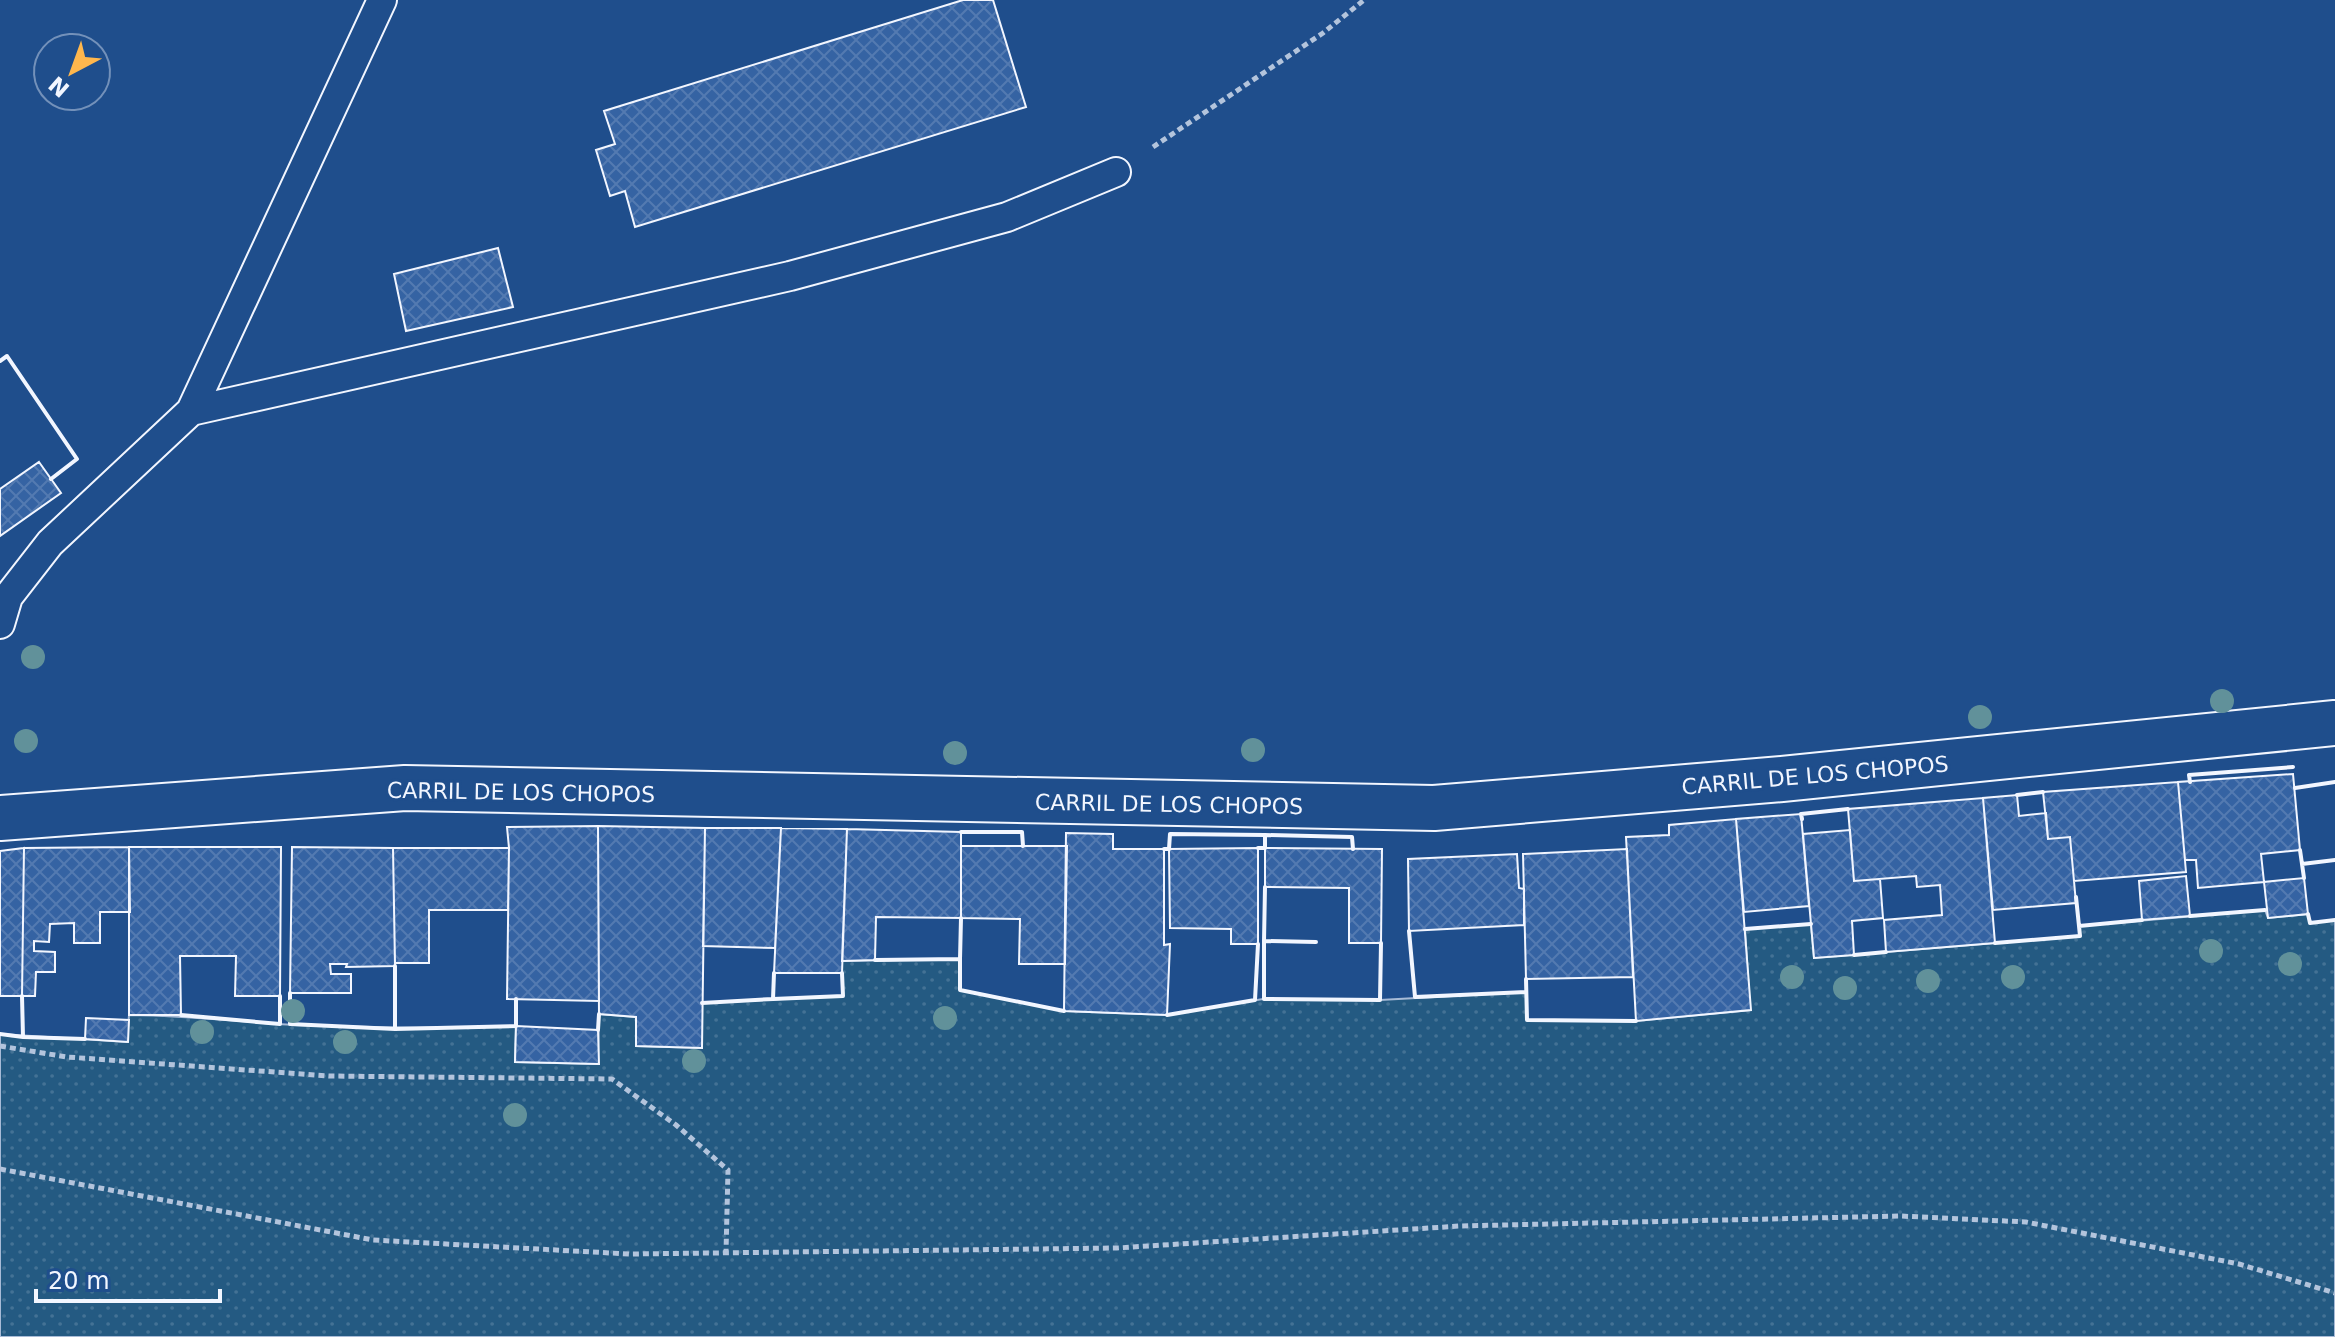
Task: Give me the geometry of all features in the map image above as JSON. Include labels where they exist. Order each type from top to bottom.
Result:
[{"type":"street","name":"CARRIL DE LOS CHOPOS","points":[[0,818],[405,788],[1434,808],[1782,779],[2335,723]]},
{"type":"lane","points":[[0,624],[8,597],[50,543],[191,411],[382,0]]},
{"type":"lane","points":[[191,411],[790,276],[1007,217],[1116,172]]},
{"type":"path","points":[[1116,172],[1323,33],[1364,0]]},
{"type":"path","points":[[0,1046],[67,1057],[329,1076],[612,1079],[676,1125],[728,1170],[726,1253]]},
{"type":"path","points":[[0,1169],[373,1240],[629,1254],[1117,1248],[1460,1226],[1900,1216],[2026,1222],[2239,1264],[2335,1293]]},
{"type":"shaded area","points":[[2265,910],[2268,918],[2308,914],[2310,923],[2335,920],[2335,1337],[0,1337],[0,1034],[127,1042],[129,1015],[323,1026],[516,1026],[515,1062],[598,1064],[599,1014],[636,1017],[636,1046],[702,1048],[702,1003],[842,996],[842,961],[960,959],[960,990],[1064,1011],[1167,1015],[1263,999],[1380,1000],[1526,992],[1527,1020],[1636,1021],[1750,1010],[1745,929],[1811,924],[1814,958],[2079,936],[2079,926]]},
{"type":"building","points":[[963,0],[993,0],[1026,107],[635,227],[625,191],[610,196],[596,150],[615,144],[604,111]]},
{"type":"building","points":[[498,248],[513,307],[406,331],[394,274]]},
{"type":"building","points":[[39,462],[61,493],[0,536],[0,489]]},
{"type":"building","points":[[2293,774],[2300,850],[2261,854],[2264,882],[2198,888],[2196,860],[2185,860],[2178,782]]},
{"type":"building","points":[[2178,782],[2186,872],[2074,881],[2070,837],[2048,839],[2043,792]]},
{"type":"building","points":[[2017,795],[2019,816],[2046,813],[2048,839],[2070,837],[2076,903],[1993,910],[1983,798]]},
{"type":"building","points":[[1983,798],[1995,943],[1886,952],[1884,920],[1942,915],[1940,885],[1917,887],[1916,876],[1854,881],[1848,809]]},
{"type":"building","points":[[1801,814],[1809,906],[1744,912],[1736,819]]},
{"type":"building","points":[[1736,819],[1751,1010],[1636,1021],[1626,837],[1669,835],[1669,825]]},
{"type":"building","points":[[598,826],[599,1001],[507,999],[507,827]]},
{"type":"building","points":[[598,826],[705,828],[702,1048],[636,1046],[636,1017],[599,1014]]},
{"type":"building","points":[[705,828],[781,828],[775,948],[703,946]]},
{"type":"building","points":[[781,828],[847,829],[842,973],[774,973]]},
{"type":"building","points":[[847,829],[961,832],[961,918],[876,917],[875,960],[842,961]]},
{"type":"building","points":[[1850,830],[1854,881],[1880,879],[1883,918],[1852,921],[1854,955],[1814,958],[1803,834]]},
{"type":"building","points":[[1066,833],[1113,834],[1113,849],[1164,849],[1164,945],[1170,944],[1167,1015],[1064,1011]]},
{"type":"building","points":[[961,846],[1067,846],[1065,964],[1019,964],[1020,919],[961,918]]},
{"type":"building","points":[[129,847],[281,847],[280,996],[235,996],[236,956],[180,956],[181,1015],[129,1015]]},
{"type":"building","points":[[129,847],[130,912],[100,912],[100,943],[74,943],[74,923],[50,924],[49,942],[34,941],[34,951],[55,952],[55,972],[36,972],[35,996],[22,996],[24,848]]},
{"type":"building","points":[[292,847],[393,848],[395,966],[346,967],[347,964],[330,964],[331,974],[351,974],[351,993],[290,993]]},
{"type":"building","points":[[24,848],[22,996],[0,996],[0,851]]},
{"type":"building","points":[[393,848],[509,848],[508,910],[429,910],[429,963],[395,963]]},
{"type":"building","points":[[1258,848],[1258,944],[1231,944],[1231,929],[1170,928],[1169,849]]},
{"type":"building","points":[[1265,848],[1382,849],[1381,943],[1349,943],[1349,888],[1265,887]]},
{"type":"building","points":[[1627,849],[1633,977],[1526,979],[1523,854]]},
{"type":"building","points":[[1517,854],[1519,888],[1524,889],[1524,925],[1409,931],[1408,859]]},
{"type":"building","points":[[2186,876],[2190,916],[2142,920],[2139,881]]},
{"type":"building","points":[[2304,878],[2308,914],[2268,918],[2264,882]]},
{"type":"building","points":[[86,1018],[129,1020],[128,1042],[85,1039]]},
{"type":"building","points":[[516,1026],[598,1030],[599,1064],[515,1062]]},
{"type":"wall","points":[[0,361],[7,356],[77,459],[51,479]]},
{"type":"wall","points":[[2190,782],[2189,775],[2293,767]]},
{"type":"wall","points":[[2295,788],[2335,782]]},
{"type":"wall","points":[[2017,795],[2043,792]]},
{"type":"wall","points":[[1802,819],[1801,814],[1848,809]]},
{"type":"wall","points":[[961,832],[1022,832],[1023,846]]},
{"type":"wall","points":[[1164,849],[1169,849],[1170,834],[1265,835]]},
{"type":"wall","points":[[1258,848],[1265,848],[1265,835],[1352,837],[1353,849]]},
{"type":"wall","points":[[2300,850],[2304,878]]},
{"type":"wall","points":[[2302,864],[2335,860]]},
{"type":"wall","points":[[1265,887],[1264,941],[1316,942]]},
{"type":"wall","points":[[2076,897],[2079,926],[2142,920]]},
{"type":"wall","points":[[2190,916],[2265,910]]},
{"type":"wall","points":[[2308,914],[2310,923],[2335,920]]},
{"type":"wall","points":[[875,960],[960,959],[961,918]]},
{"type":"wall","points":[[1745,929],[1811,924]]},
{"type":"wall","points":[[1995,943],[2080,936],[2079,926]]},
{"type":"wall","points":[[1409,931],[1415,997],[1526,992]]},
{"type":"wall","points":[[1264,941],[1264,999],[1380,1000],[1381,943]]},
{"type":"wall","points":[[1167,1015],[1255,1000],[1258,944]]},
{"type":"wall","points":[[1854,955],[1886,952]]},
{"type":"wall","points":[[960,959],[960,990],[1064,1011]]},
{"type":"wall","points":[[290,993],[290,1024],[395,1029],[395,966]]},
{"type":"wall","points":[[702,1003],[773,999],[774,973]]},
{"type":"wall","points":[[773,999],[843,996],[842,973]]},
{"type":"wall","points":[[1526,979],[1527,1020],[1636,1021]]},
{"type":"wall","points":[[22,996],[23,1037],[85,1039]]},
{"type":"wall","points":[[181,1015],[280,1024],[280,996]]},
{"type":"wall","points":[[395,1029],[516,1026],[516,999]]},
{"type":"wall","points":[[598,1030],[599,1014]]},
{"type":"wall","points":[[0,1034],[23,1037]]}]
